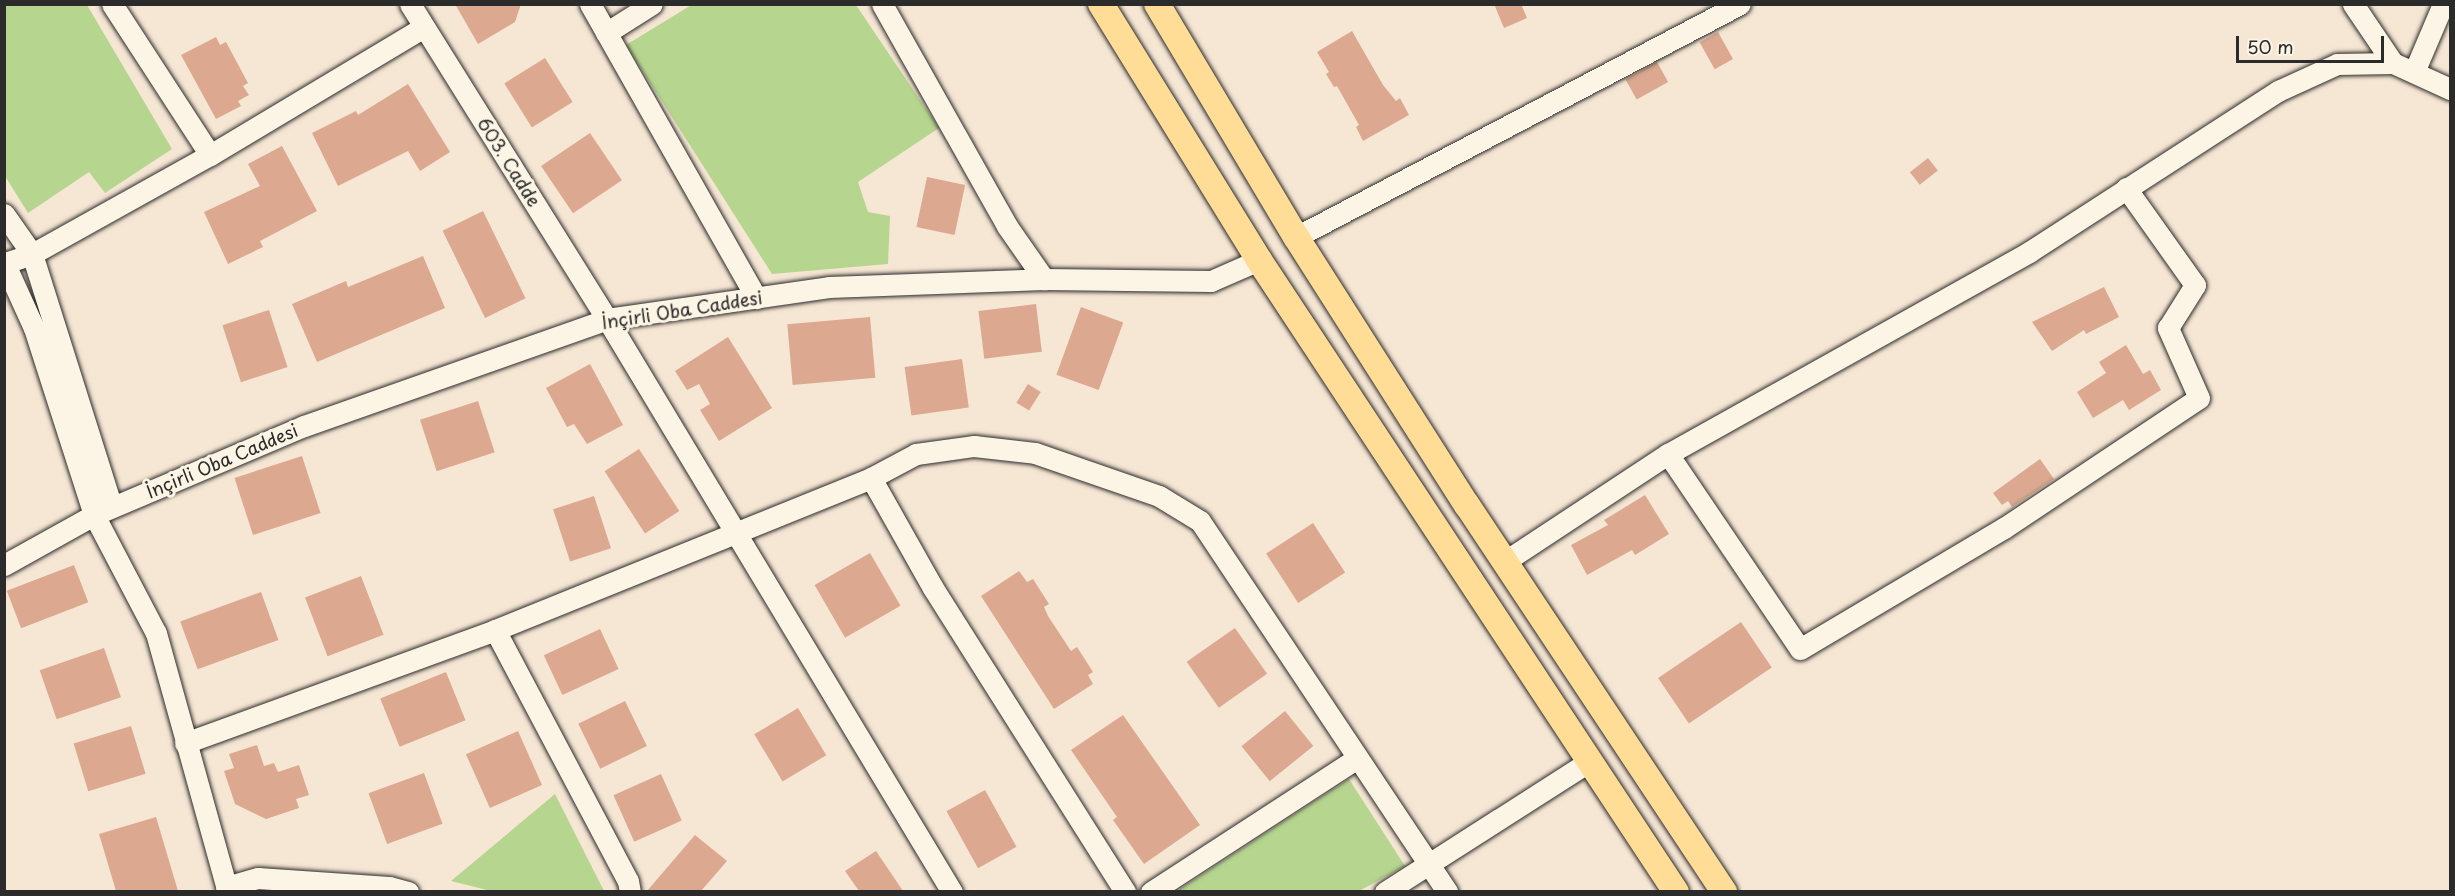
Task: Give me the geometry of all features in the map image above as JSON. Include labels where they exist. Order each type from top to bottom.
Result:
[{"type":"main road","points":[[1101,4],[1259,260],[1588,762],[1676,891]]},
{"type":"main road","points":[[1157,4],[1296,237],[1504,562],[1724,891]]},
{"type":"street","points":[[112,4],[210,155]]},
{"type":"street","name":"603. Cadde","points":[[410,4],[736,530],[952,891]]},
{"type":"street","points":[[590,4],[756,298]]},
{"type":"street","points":[[606,33],[652,4]]},
{"type":"street","points":[[882,4],[1007,226],[1044,279]]},
{"type":"street","points":[[1296,237],[1740,4]]},
{"type":"street","points":[[2353,4],[2393,63]]},
{"type":"street","points":[[2414,72],[2443,4]]},
{"type":"street","points":[[408,891],[389,887],[258,878],[227,889],[156,633],[103,511],[34,328],[5,262],[32,254],[210,155],[424,27]]},
{"type":"street","points":[[1504,562],[1668,454],[2029,252],[2278,91],[2337,64],[2393,63],[2451,89]]},
{"type":"street","points":[[1668,454],[1800,649],[2004,528],[2199,398],[2168,328],[2195,285],[2126,188]]},
{"type":"street","points":[[4,214],[32,254],[103,511]]},
{"type":"street","name":"İnçirli Oba Caddesi","points":[[4,565],[103,511],[304,426],[607,320],[829,287],[1044,279],[1211,280],[1259,260]]},
{"type":"street","points":[[185,743],[495,630],[736,530],[871,478],[916,454],[974,446],[1035,453],[1160,496],[1200,521],[1447,891]]},
{"type":"street","points":[[871,478],[933,588],[1125,891]]},
{"type":"street","points":[[495,630],[628,880],[630,891]]},
{"type":"street","points":[[1150,891],[1357,758]]},
{"type":"street","points":[[1385,891],[1588,762]]},
{"type":"green space","points":[[5,4],[87,5],[172,149],[105,193],[89,172],[28,213],[5,176]]},
{"type":"green space","points":[[693,4],[856,5],[939,128],[858,182],[868,212],[890,216],[888,264],[772,274],[626,45]]},
{"type":"green space","points":[[1349,779],[1405,866],[1359,891],[1177,891]]},
{"type":"green space","points":[[555,794],[604,891],[491,891],[451,881]]},
{"type":"building","points":[[455,4],[521,4],[515,22],[478,44]]},
{"type":"building","points":[[1494,4],[1521,4],[1527,18],[1504,28]]},
{"type":"building","points":[[1352,31],[1383,85],[1396,101],[1400,98],[1409,115],[1363,141],[1356,127],[1359,125],[1337,86],[1334,87],[1326,74],[1329,72],[1317,52]]},
{"type":"building","points":[[1718,32],[1733,59],[1715,69],[1700,42]]},
{"type":"building","points":[[216,37],[220,45],[226,42],[248,83],[243,86],[249,95],[238,101],[241,106],[216,119],[181,55]]},
{"type":"building","points":[[545,58],[573,102],[532,128],[504,83]]},
{"type":"building","points":[[1657,62],[1668,82],[1637,100],[1626,79]]},
{"type":"building","points":[[408,84],[450,152],[420,171],[408,151],[338,186],[312,133],[356,111],[358,115]]},
{"type":"building","points":[[590,133],[622,180],[573,213],[541,166]]},
{"type":"building","points":[[282,146],[317,211],[260,241],[263,247],[228,264],[204,212],[260,186],[248,164]]},
{"type":"building","points":[[1928,158],[1938,171],[1920,185],[1910,172]]},
{"type":"building","points":[[927,177],[965,185],[955,235],[916,227]]},
{"type":"building","points":[[483,211],[526,298],[485,318],[443,231]]},
{"type":"building","points":[[423,256],[445,308],[317,362],[292,304],[346,281],[348,287]]},
{"type":"building","points":[[2104,287],[2119,317],[2086,334],[2084,330],[2052,351],[2032,322]]},
{"type":"building","points":[[1036,304],[1042,352],[984,359],[978,311]]},
{"type":"building","points":[[1081,307],[1123,322],[1099,390],[1056,375]]},
{"type":"building","points":[[269,310],[288,367],[241,382],[222,325]]},
{"type":"building","points":[[870,317],[875,378],[793,385],[787,324]]},
{"type":"building","points":[[728,337],[772,408],[719,441],[700,410],[710,404],[699,384],[687,390],[675,371]]},
{"type":"building","points":[[2126,345],[2143,374],[2150,370],[2161,390],[2129,410],[2123,400],[2093,418],[2077,392],[2106,373],[2099,362]]},
{"type":"building","points":[[962,359],[969,408],[911,416],[905,367]]},
{"type":"building","points":[[590,364],[623,425],[587,444],[574,424],[567,427],[546,388]]},
{"type":"building","points":[[1028,384],[1041,392],[1029,411],[1016,403]]},
{"type":"building","points":[[478,401],[495,452],[437,471],[420,420]]},
{"type":"building","points":[[639,449],[679,511],[645,533],[605,471]]},
{"type":"building","points":[[302,456],[321,513],[253,535],[234,478]]},
{"type":"building","points":[[2040,459],[2054,479],[2012,507],[2008,501],[2002,505],[1993,493]]},
{"type":"building","points":[[1645,495],[1669,534],[1635,555],[1632,550],[1587,575],[1571,545],[1608,525],[1604,520]]},
{"type":"building","points":[[594,496],[611,548],[570,562],[553,509]]},
{"type":"building","points":[[1313,523],[1345,572],[1298,603],[1266,553]]},
{"type":"building","points":[[870,553],[900,606],[845,638],[815,585]]},
{"type":"building","points":[[74,565],[88,602],[21,628],[7,591]]},
{"type":"building","points":[[1019,571],[1027,582],[1033,579],[1049,604],[1044,607],[1048,616],[1071,651],[1077,647],[1093,672],[1088,675],[1093,684],[1054,709],[981,596]]},
{"type":"building","points":[[361,576],[384,635],[328,656],[305,598]]},
{"type":"building","points":[[261,592],[278,640],[198,669],[180,621]]},
{"type":"building","points":[[1741,622],[1772,668],[1689,724],[1658,678]]},
{"type":"building","points":[[1235,628],[1267,674],[1219,708],[1187,662]]},
{"type":"building","points":[[600,629],[619,669],[562,695],[544,655]]},
{"type":"building","points":[[104,648],[121,697],[57,719],[40,670]]},
{"type":"building","points":[[446,672],[465,720],[400,747],[380,699]]},
{"type":"building","points":[[625,701],[647,746],[600,769],[578,724]]},
{"type":"building","points":[[798,708],[826,755],[783,781],[754,734]]},
{"type":"building","points":[[1285,711],[1313,746],[1270,781],[1241,746]]},
{"type":"building","points":[[1123,715],[1200,825],[1144,864],[1113,820],[1117,817],[1071,750]]},
{"type":"building","points":[[131,726],[146,774],[88,791],[74,744]]},
{"type":"building","points":[[518,731],[542,785],[490,808],[466,754]]},
{"type":"building","points":[[257,745],[264,766],[274,763],[278,772],[299,765],[309,795],[296,799],[299,808],[266,819],[235,804],[224,771],[234,768],[229,754]]},
{"type":"building","points":[[424,773],[442,824],[387,844],[369,793]]},
{"type":"building","points":[[661,774],[682,821],[634,842],[613,795]]},
{"type":"building","points":[[985,790],[1017,847],[978,868],[947,811]]},
{"type":"building","points":[[156,817],[178,891],[116,891],[99,834]]},
{"type":"building","points":[[695,835],[727,861],[701,891],[647,891]]},
{"type":"building","points":[[876,851],[903,891],[859,891],[845,871]]}]
